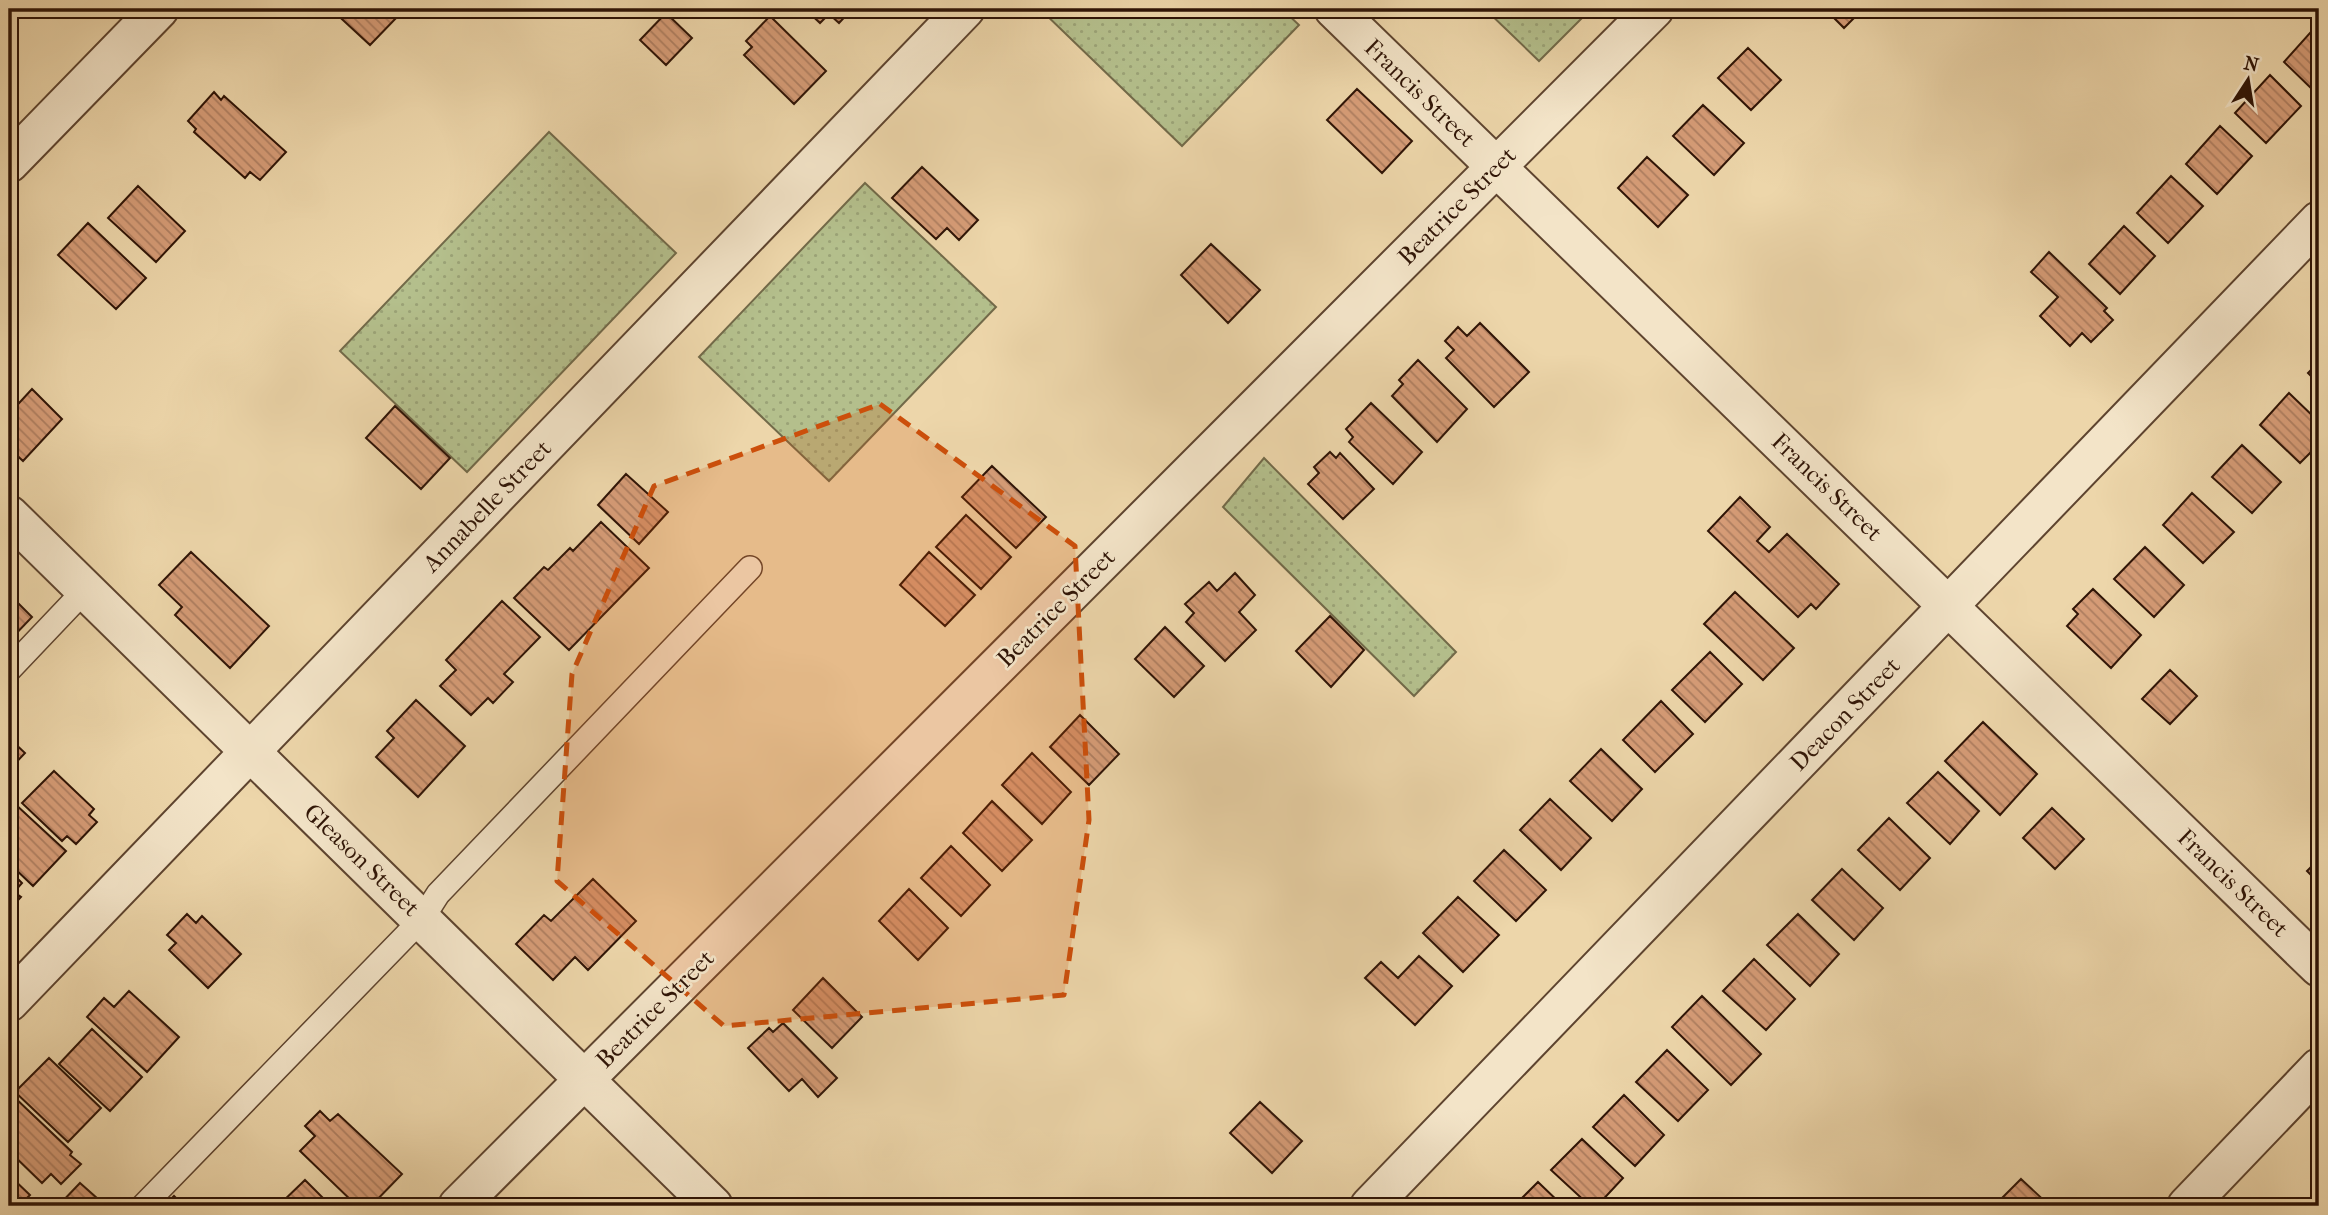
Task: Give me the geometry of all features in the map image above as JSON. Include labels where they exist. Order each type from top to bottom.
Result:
[{"type":"street","points":[[9,163],[159,9]]},
{"type":"street","name":"Annabelle Street","points":[[9,1002],[965,9]]},
{"type":"street","name":"Francis Street","points":[[1334,9],[2319,967]]},
{"type":"street","name":"Beatrice Street","points":[[458,1206],[1654,9]]},
{"type":"street","name":"Deacon Street","points":[[1370,1206],[2319,221]]},
{"type":"street","name":"Gleason Street","points":[[9,515],[713,1206]]},
{"type":"street","points":[[2187,1206],[2319,1069]]},
{"type":"lane","points":[[143,1206],[422,919],[438,894],[750,568]]},
{"type":"lane","points":[[9,670],[85,590]]},
{"type":"highlighted area","points":[[880,404],[1075,546],[1089,820],[1064,995],[724,1026],[557,881],[572,674],[654,486]]},
{"type":"green space","points":[[1040,9],[1282,9],[1299,25],[1182,146]]},
{"type":"green space","points":[[1485,9],[1591,9],[1539,61]]},
{"type":"green space","points":[[549,132],[676,253],[467,472],[340,351]]},
{"type":"green space","points":[[865,183],[996,307],[829,481],[699,357]]},
{"type":"green space","points":[[1264,458],[1456,652],[1414,696],[1223,507]]},
{"type":"building","points":[[331,9],[393,9],[399,15],[370,45]]},
{"type":"building","points":[[805,9],[852,9],[839,23],[829,14],[820,23]]},
{"type":"building","points":[[1825,9],[1863,9],[1844,28]]},
{"type":"building","points":[[666,13],[692,38],[666,65],[640,40]]},
{"type":"building","points":[[770,16],[826,71],[794,104],[744,55],[752,47],[746,41]]},
{"type":"building","points":[[2318,24],[2319,87],[2315,92],[2284,62]]},
{"type":"building","points":[[1748,48],[1781,80],[1751,110],[1718,78]]},
{"type":"building","points":[[2270,75],[2301,106],[2266,143],[2235,113]]},
{"type":"building","points":[[1357,89],[1412,141],[1382,173],[1327,120]]},
{"type":"building","points":[[214,92],[221,100],[224,96],[286,152],[260,180],[250,172],[245,178],[194,132],[196,129],[188,121]]},
{"type":"building","points":[[1703,105],[1744,143],[1714,175],[1673,136]]},
{"type":"building","points":[[2220,126],[2252,156],[2217,194],[2186,164]]},
{"type":"building","points":[[1647,157],[1688,195],[1658,227],[1618,188]]},
{"type":"building","points":[[922,167],[978,220],[959,240],[947,228],[936,239],[892,198]]},
{"type":"building","points":[[2171,176],[2203,206],[2168,243],[2137,213]]},
{"type":"building","points":[[138,186],[185,231],[156,262],[108,218]]},
{"type":"building","points":[[88,223],[146,278],[116,309],[58,255]]},
{"type":"building","points":[[2124,226],[2155,256],[2120,294],[2089,264]]},
{"type":"building","points":[[1211,244],[1260,290],[1228,323],[1181,275]]},
{"type":"building","points":[[2049,252],[2107,308],[2104,311],[2113,320],[2091,342],[2082,333],[2070,346],[2040,316],[2058,297],[2031,272]]},
{"type":"building","points":[[1480,323],[1529,372],[1494,407],[1446,358],[1454,350],[1445,341],[1458,327],[1467,336]]},
{"type":"building","points":[[1418,360],[1467,409],[1437,442],[1392,396],[1403,384],[1399,380]]},
{"type":"building","points":[[2319,362],[2319,384],[2308,373]]},
{"type":"building","points":[[32,389],[62,419],[23,461],[9,448],[9,414]]},
{"type":"building","points":[[2289,393],[2319,422],[2319,444],[2300,463],[2260,425]]},
{"type":"building","points":[[1371,403],[1422,452],[1393,484],[1349,442],[1353,437],[1346,429]]},
{"type":"building","points":[[395,406],[450,458],[421,489],[366,438]]},
{"type":"building","points":[[2242,445],[2281,482],[2252,513],[2212,477]]},
{"type":"building","points":[[1330,452],[1336,458],[1340,453],[1374,489],[1343,519],[1308,484],[1319,473],[1314,467]]},
{"type":"building","points":[[992,466],[1046,517],[1016,548],[962,497]]},
{"type":"building","points":[[626,474],[668,512],[639,544],[598,505]]},
{"type":"building","points":[[2192,493],[2234,532],[2203,563],[2163,525]]},
{"type":"building","points":[[1740,497],[1770,527],[1757,541],[1769,552],[1787,534],[1839,584],[1816,609],[1811,604],[1798,617],[1708,531]]},
{"type":"building","points":[[966,515],[1011,557],[981,589],[936,547]]},
{"type":"building","points":[[601,522],[649,568],[569,650],[514,598],[544,567],[548,570],[570,548],[573,551]]},
{"type":"building","points":[[2145,547],[2184,585],[2154,617],[2114,579]]},
{"type":"building","points":[[191,552],[269,626],[230,668],[175,615],[182,607],[159,585]]},
{"type":"building","points":[[929,552],[975,595],[945,626],[900,585]]},
{"type":"building","points":[[1235,573],[1255,595],[1239,612],[1256,630],[1225,661],[1186,622],[1194,613],[1185,604],[1209,582],[1217,591]]},
{"type":"building","points":[[2093,589],[2141,635],[2111,668],[2067,626],[2078,614],[2073,609]]},
{"type":"building","points":[[1735,592],[1794,648],[1763,680],[1704,624]]},
{"type":"building","points":[[9,594],[32,617],[9,641]]},
{"type":"building","points":[[502,601],[540,637],[504,674],[513,682],[493,703],[488,698],[471,715],[440,686],[456,670],[446,660]]},
{"type":"building","points":[[1330,616],[1364,650],[1331,687],[1296,651]]},
{"type":"building","points":[[1165,627],[1204,666],[1174,697],[1135,659]]},
{"type":"building","points":[[1710,652],[1742,684],[1705,722],[1672,690]]},
{"type":"building","points":[[2170,670],[2197,696],[2170,724],[2142,699]]},
{"type":"building","points":[[416,700],[465,746],[418,797],[376,757],[394,738],[387,731]]},
{"type":"building","points":[[1661,701],[1693,734],[1655,772],[1623,740]]},
{"type":"building","points":[[1080,715],[1119,754],[1089,785],[1050,747]]},
{"type":"building","points":[[1983,722],[2037,774],[2000,815],[1945,761]]},
{"type":"building","points":[[9,738],[25,753],[9,770]]},
{"type":"building","points":[[1601,749],[1642,789],[1612,821],[1570,781]]},
{"type":"building","points":[[1032,753],[1071,792],[1042,824],[1002,785]]},
{"type":"building","points":[[54,771],[94,809],[89,815],[97,822],[76,844],[67,836],[62,841],[22,803]]},
{"type":"building","points":[[1938,772],[1979,811],[1950,844],[1907,803]]},
{"type":"building","points":[[1550,799],[1591,838],[1561,870],[1520,830]]},
{"type":"building","points":[[992,801],[1032,840],[1002,871],[963,833]]},
{"type":"building","points":[[14,803],[66,851],[33,886],[9,863],[9,808]]},
{"type":"building","points":[[2052,808],[2084,839],[2055,869],[2023,838]]},
{"type":"building","points":[[1889,818],[1930,858],[1900,890],[1858,850]]},
{"type":"building","points":[[951,846],[990,885],[961,916],[921,878]]},
{"type":"building","points":[[1504,850],[1546,890],[1516,921],[1474,881]]},
{"type":"building","points":[[2319,859],[2319,883],[2307,871]]},
{"type":"building","points":[[1842,869],[1883,908],[1854,940],[1812,900]]},
{"type":"building","points":[[9,870],[22,883],[14,892],[21,897],[9,910]]},
{"type":"building","points":[[593,879],[636,921],[588,970],[575,957],[553,980],[516,944],[544,915],[551,921]]},
{"type":"building","points":[[909,889],[948,928],[918,960],[879,921]]},
{"type":"building","points":[[1458,897],[1499,935],[1463,972],[1423,933]]},
{"type":"building","points":[[187,914],[196,923],[202,916],[241,954],[208,988],[169,950],[176,943],[167,935]]},
{"type":"building","points":[[1798,914],[1839,954],[1810,986],[1767,945]]},
{"type":"building","points":[[1419,956],[1452,986],[1415,1025],[1365,978],[1381,962],[1398,978]]},
{"type":"building","points":[[1754,959],[1795,999],[1766,1030],[1723,991]]},
{"type":"building","points":[[823,978],[862,1017],[832,1048],[793,1010]]},
{"type":"building","points":[[129,991],[179,1037],[147,1072],[87,1017],[104,998],[114,1007]]},
{"type":"building","points":[[1702,996],[1761,1054],[1731,1085],[1672,1027]]},
{"type":"building","points":[[783,1023],[837,1078],[818,1097],[802,1079],[789,1091],[748,1048],[769,1028],[773,1032]]},
{"type":"building","points":[[92,1029],[142,1077],[110,1111],[59,1064]]},
{"type":"building","points":[[1667,1050],[1708,1090],[1678,1121],[1636,1082]]},
{"type":"building","points":[[49,1058],[101,1108],[68,1142],[15,1092]]},
{"type":"building","points":[[12,1095],[72,1152],[70,1155],[81,1164],[61,1184],[51,1174],[42,1183],[9,1151],[9,1099]]},
{"type":"building","points":[[1624,1095],[1664,1135],[1635,1166],[1593,1127]]},
{"type":"building","points":[[1260,1102],[1302,1141],[1272,1173],[1230,1133]]},
{"type":"building","points":[[320,1111],[330,1121],[338,1114],[402,1174],[371,1206],[357,1206],[300,1151],[315,1136],[305,1126]]},
{"type":"building","points":[[1582,1139],[1623,1178],[1597,1206],[1590,1206],[1551,1170]]},
{"type":"building","points":[[9,1175],[30,1195],[19,1206],[9,1206]]},
{"type":"building","points":[[2021,1179],[2050,1206],[1994,1206]]},
{"type":"building","points":[[305,1180],[331,1206],[278,1206]]},
{"type":"building","points":[[1538,1182],[1563,1206],[1514,1206]]},
{"type":"building","points":[[80,1183],[106,1206],[58,1206]]},
{"type":"building","points":[[2319,1190],[2319,1204],[2312,1197]]},
{"type":"building","points":[[174,1196],[184,1206],[164,1206]]}]
